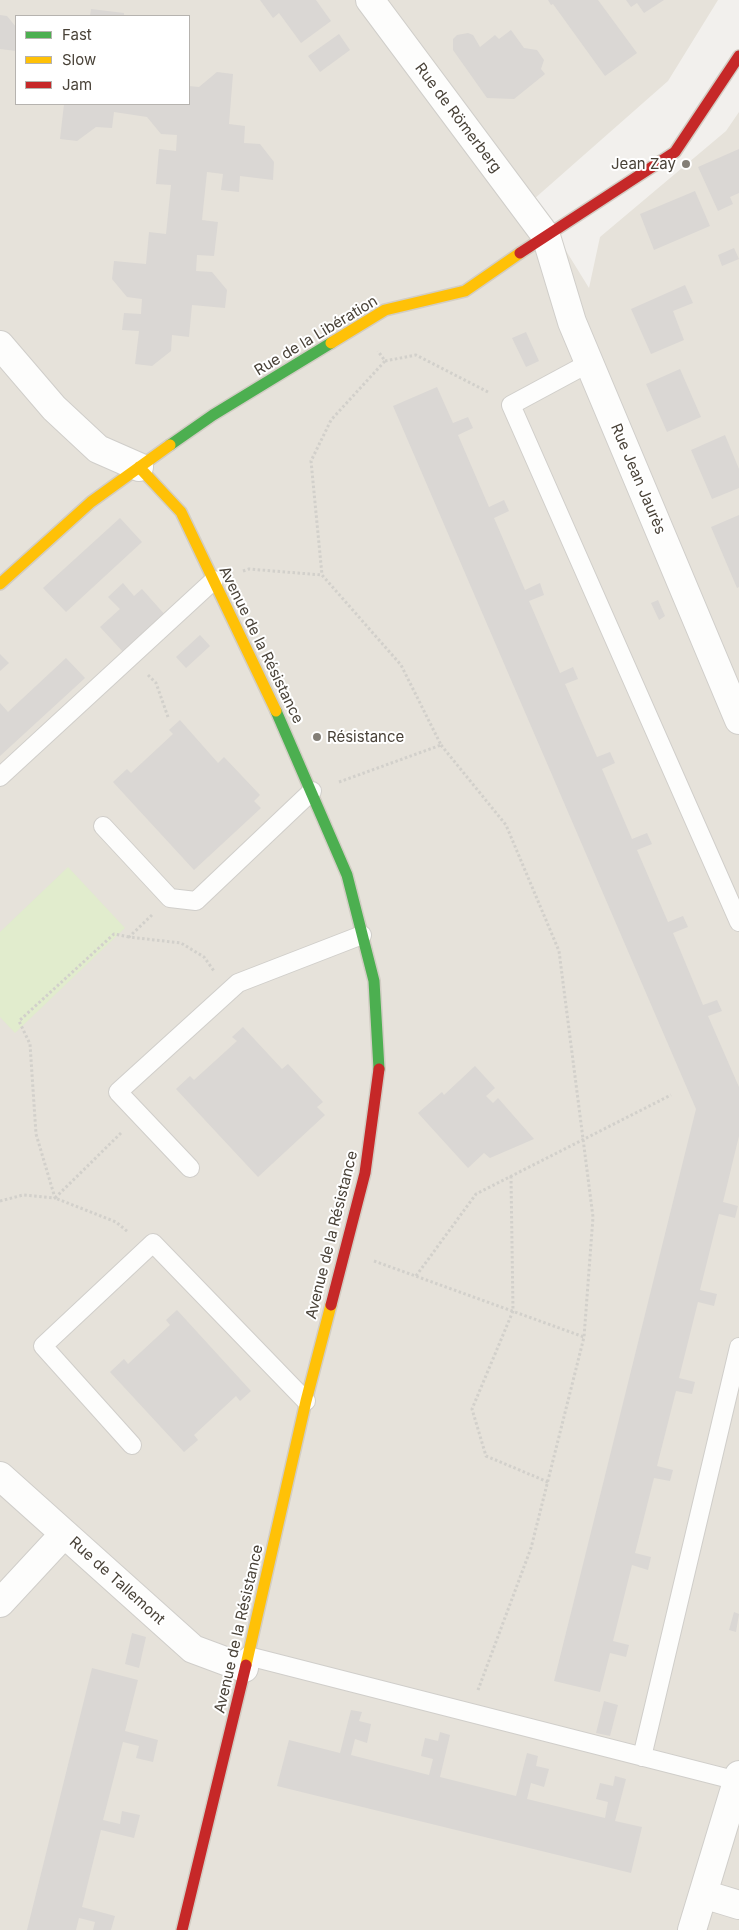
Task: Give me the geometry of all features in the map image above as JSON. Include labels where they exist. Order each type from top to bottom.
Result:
[{"type":"street","name":"Rue de Römerberg","points":[[370,0],[546,236]]},
{"type":"street","name":"Rue de la Libération","points":[[0,584],[91,502],[213,415],[385,310],[465,291],[675,152],[739,56]]},
{"type":"street","name":"Rue Jean Jaurès","points":[[546,236],[572,322],[739,720]]},
{"type":"street","points":[[0,345],[54,408],[98,449],[139,468]]},
{"type":"street","name":"Avenue de la Résistance","points":[[139,468],[181,512],[290,740],[346,875],[374,981],[379,1074],[365,1173],[306,1401],[182,1930]]},
{"type":"street","name":"Rue de Tallemont","points":[[0,1476],[193,1649],[246,1662]]},
{"type":"street","points":[[0,1603],[64,1534]]},
{"type":"street","points":[[692,1930],[738,1778]]},
{"type":"street","points":[[703,1894],[739,1905]]},
{"type":"lane","points":[[589,363],[511,404],[739,922]]},
{"type":"lane","points":[[0,777],[214,580]]},
{"type":"lane","points":[[103,826],[170,898],[196,901],[312,791]]},
{"type":"lane","points":[[190,1168],[118,1092],[238,983],[362,935]]},
{"type":"lane","points":[[132,1444],[43,1346],[153,1243],[306,1401]]},
{"type":"lane","points":[[642,1757],[739,1347]]},
{"type":"lane","points":[[246,1662],[642,1757],[738,1778]]},
{"type":"path","points":[[361,325],[385,361]]},
{"type":"path","points":[[469,1714],[531,1548],[548,1482],[584,1336],[593,1217],[559,951],[506,825],[441,745],[401,665],[322,575],[311,461],[331,420],[385,361],[416,355],[511,404]]},
{"type":"path","points":[[214,580],[249,569],[322,575]]},
{"type":"path","points":[[131,657],[156,683],[168,717]]},
{"type":"path","points":[[312,791],[441,745]]},
{"type":"path","points":[[128,937],[170,898]]},
{"type":"path","points":[[56,1198],[36,1134],[30,1044],[19,1021],[114,934],[181,943],[204,957],[228,992]]},
{"type":"path","points":[[416,1276],[476,1194],[671,1095]]},
{"type":"path","points":[[56,1198],[140,1115]]},
{"type":"path","points":[[511,1176],[513,1311],[472,1408],[486,1456],[548,1482]]},
{"type":"path","points":[[0,1201],[22,1195],[56,1198],[116,1222],[148,1248]]},
{"type":"path","points":[[345,1251],[584,1336]]},
{"type":"shaded area","points":[[0,0],[718,0],[668,81],[534,199],[589,288],[600,237],[726,131],[739,112],[739,1930],[0,1930]]},
{"type":"green space","points":[[68,867],[125,928],[15,1033],[0,1017],[0,932]]},
{"type":"building","points":[[260,0],[316,0],[331,21],[301,43],[279,13],[273,18]]},
{"type":"building","points":[[548,0],[598,0],[637,53],[605,76],[553,4],[551,5]]},
{"type":"building","points":[[626,0],[664,0],[644,13],[637,3],[631,7]]},
{"type":"building","points":[[91,9],[124,13],[124,15],[90,15]]},
{"type":"building","points":[[0,15],[7,16],[15,26],[15,51],[0,49]]},
{"type":"building","points":[[511,30],[524,48],[537,50],[544,60],[541,69],[545,74],[514,99],[487,98],[453,50],[453,39],[457,35],[468,33],[473,35],[480,47],[495,35],[499,39]]},
{"type":"building","points":[[339,34],[350,50],[320,72],[308,56]]},
{"type":"building","points":[[217,72],[233,74],[229,124],[245,126],[244,143],[260,144],[274,162],[273,180],[240,176],[239,192],[221,190],[223,174],[207,172],[202,220],[218,222],[214,256],[197,255],[196,271],[212,272],[227,290],[225,308],[192,305],[189,337],[172,335],[171,351],[152,366],[135,364],[139,331],[122,330],[124,313],[141,314],[142,299],[127,297],[112,279],[114,261],[146,264],[149,232],[166,234],[171,185],[156,184],[159,149],[176,151],[177,135],[161,134],[147,117],[114,112],[112,128],[96,127],[77,141],[60,139],[64,105],[190,105],[190,86],[199,87]]},
{"type":"building","points":[[739,149],[739,193],[730,197],[733,204],[718,211],[698,167]]},
{"type":"building","points":[[695,191],[710,226],[654,250],[640,214]]},
{"type":"building","points":[[734,248],[739,259],[722,266],[718,255]]},
{"type":"building","points":[[685,285],[693,303],[673,311],[684,340],[651,354],[631,309]]},
{"type":"building","points":[[526,332],[539,361],[526,367],[512,338]]},
{"type":"building","points":[[680,369],[701,417],[667,432],[646,384]]},
{"type":"building","points":[[437,387],[453,423],[468,417],[473,428],[458,435],[489,507],[504,500],[509,511],[494,518],[525,590],[540,583],[544,595],[529,601],[560,673],[573,667],[578,679],[565,684],[597,757],[610,752],[615,763],[602,769],[632,839],[647,833],[652,844],[637,850],[668,922],[683,916],[688,927],[673,933],[703,1005],[717,1000],[722,1011],[708,1016],[739,1087],[739,1136],[723,1202],[738,1206],[735,1218],[719,1214],[700,1290],[717,1294],[714,1306],[698,1302],[679,1378],[695,1382],[692,1394],[676,1391],[657,1466],[673,1470],[670,1481],[654,1478],[635,1553],[651,1557],[648,1570],[632,1565],[613,1641],[629,1645],[626,1657],[610,1653],[600,1692],[554,1681],[696,1109],[393,406]]},
{"type":"building","points":[[725,435],[739,469],[739,488],[712,499],[691,450]]},
{"type":"building","points":[[739,515],[739,587],[737,588],[711,527]]},
{"type":"building","points":[[120,518],[142,542],[66,612],[43,588]]},
{"type":"building","points":[[123,583],[134,596],[142,589],[166,616],[125,654],[100,627],[120,609],[108,597]]},
{"type":"building","points":[[658,600],[665,616],[659,620],[651,603]]},
{"type":"building","points":[[200,635],[210,646],[186,668],[176,657]]},
{"type":"building","points":[[0,654],[9,663],[0,671]]},
{"type":"building","points":[[66,658],[85,678],[0,756],[0,703],[8,712]]},
{"type":"building","points":[[180,720],[218,763],[224,757],[260,795],[254,801],[261,808],[194,870],[113,782],[127,769],[131,773],[173,734],[169,730]]},
{"type":"building","points":[[243,1027],[282,1069],[288,1064],[323,1102],[317,1107],[325,1115],[258,1177],[176,1089],[190,1076],[194,1080],[237,1041],[232,1037]]},
{"type":"building","points":[[475,1066],[495,1088],[486,1096],[493,1103],[498,1098],[534,1139],[490,1158],[484,1153],[468,1168],[418,1113],[442,1092],[444,1095]]},
{"type":"building","points":[[177,1310],[251,1391],[240,1401],[236,1396],[194,1435],[198,1440],[184,1452],[110,1372],[124,1359],[128,1364],[170,1325],[166,1320]]},
{"type":"building","points":[[734,1612],[739,1614],[736,1632],[729,1630]]},
{"type":"building","points":[[132,1633],[146,1637],[139,1668],[125,1664]]},
{"type":"building","points":[[92,1668],[138,1680],[125,1731],[158,1740],[153,1762],[136,1758],[139,1746],[123,1742],[103,1820],[120,1824],[122,1811],[140,1815],[134,1838],[101,1830],[82,1907],[115,1916],[111,1930],[93,1930],[95,1922],[79,1918],[76,1930],[27,1930]]},
{"type":"building","points":[[604,1701],[618,1705],[610,1736],[596,1733]]},
{"type":"building","points":[[351,1710],[362,1712],[359,1721],[371,1724],[367,1743],[355,1739],[351,1755],[429,1775],[433,1759],[421,1756],[425,1738],[438,1741],[440,1732],[450,1735],[440,1777],[516,1796],[527,1753],[538,1756],[536,1766],[549,1769],[544,1787],[531,1783],[527,1799],[605,1818],[608,1802],[596,1799],[600,1783],[613,1786],[615,1776],[626,1779],[615,1821],[642,1827],[631,1873],[277,1786],[289,1740],[340,1753]]},
{"type":"traffic: fast","points":[[170,445],[213,415],[331,343]]},
{"type":"traffic: fast","points":[[276,711],[347,875],[374,981],[379,1069]]},
{"type":"traffic: slow","points":[[331,343],[385,310],[465,291],[520,253]]},
{"type":"traffic: slow","points":[[0,584],[91,502],[170,445]]},
{"type":"traffic: slow","points":[[139,467],[181,512],[276,711]]},
{"type":"traffic: slow","points":[[246,1665],[306,1401],[331,1305]]},
{"type":"traffic: jam","points":[[520,253],[675,152],[739,56]]},
{"type":"traffic: jam","points":[[331,1305],[365,1173],[379,1069]]},
{"type":"traffic: jam","points":[[182,1930],[246,1665]]},
{"type":"place","name":"Jean Zay","points":[[686,164]]},
{"type":"place","name":"Résistance","points":[[317,737]]}]
